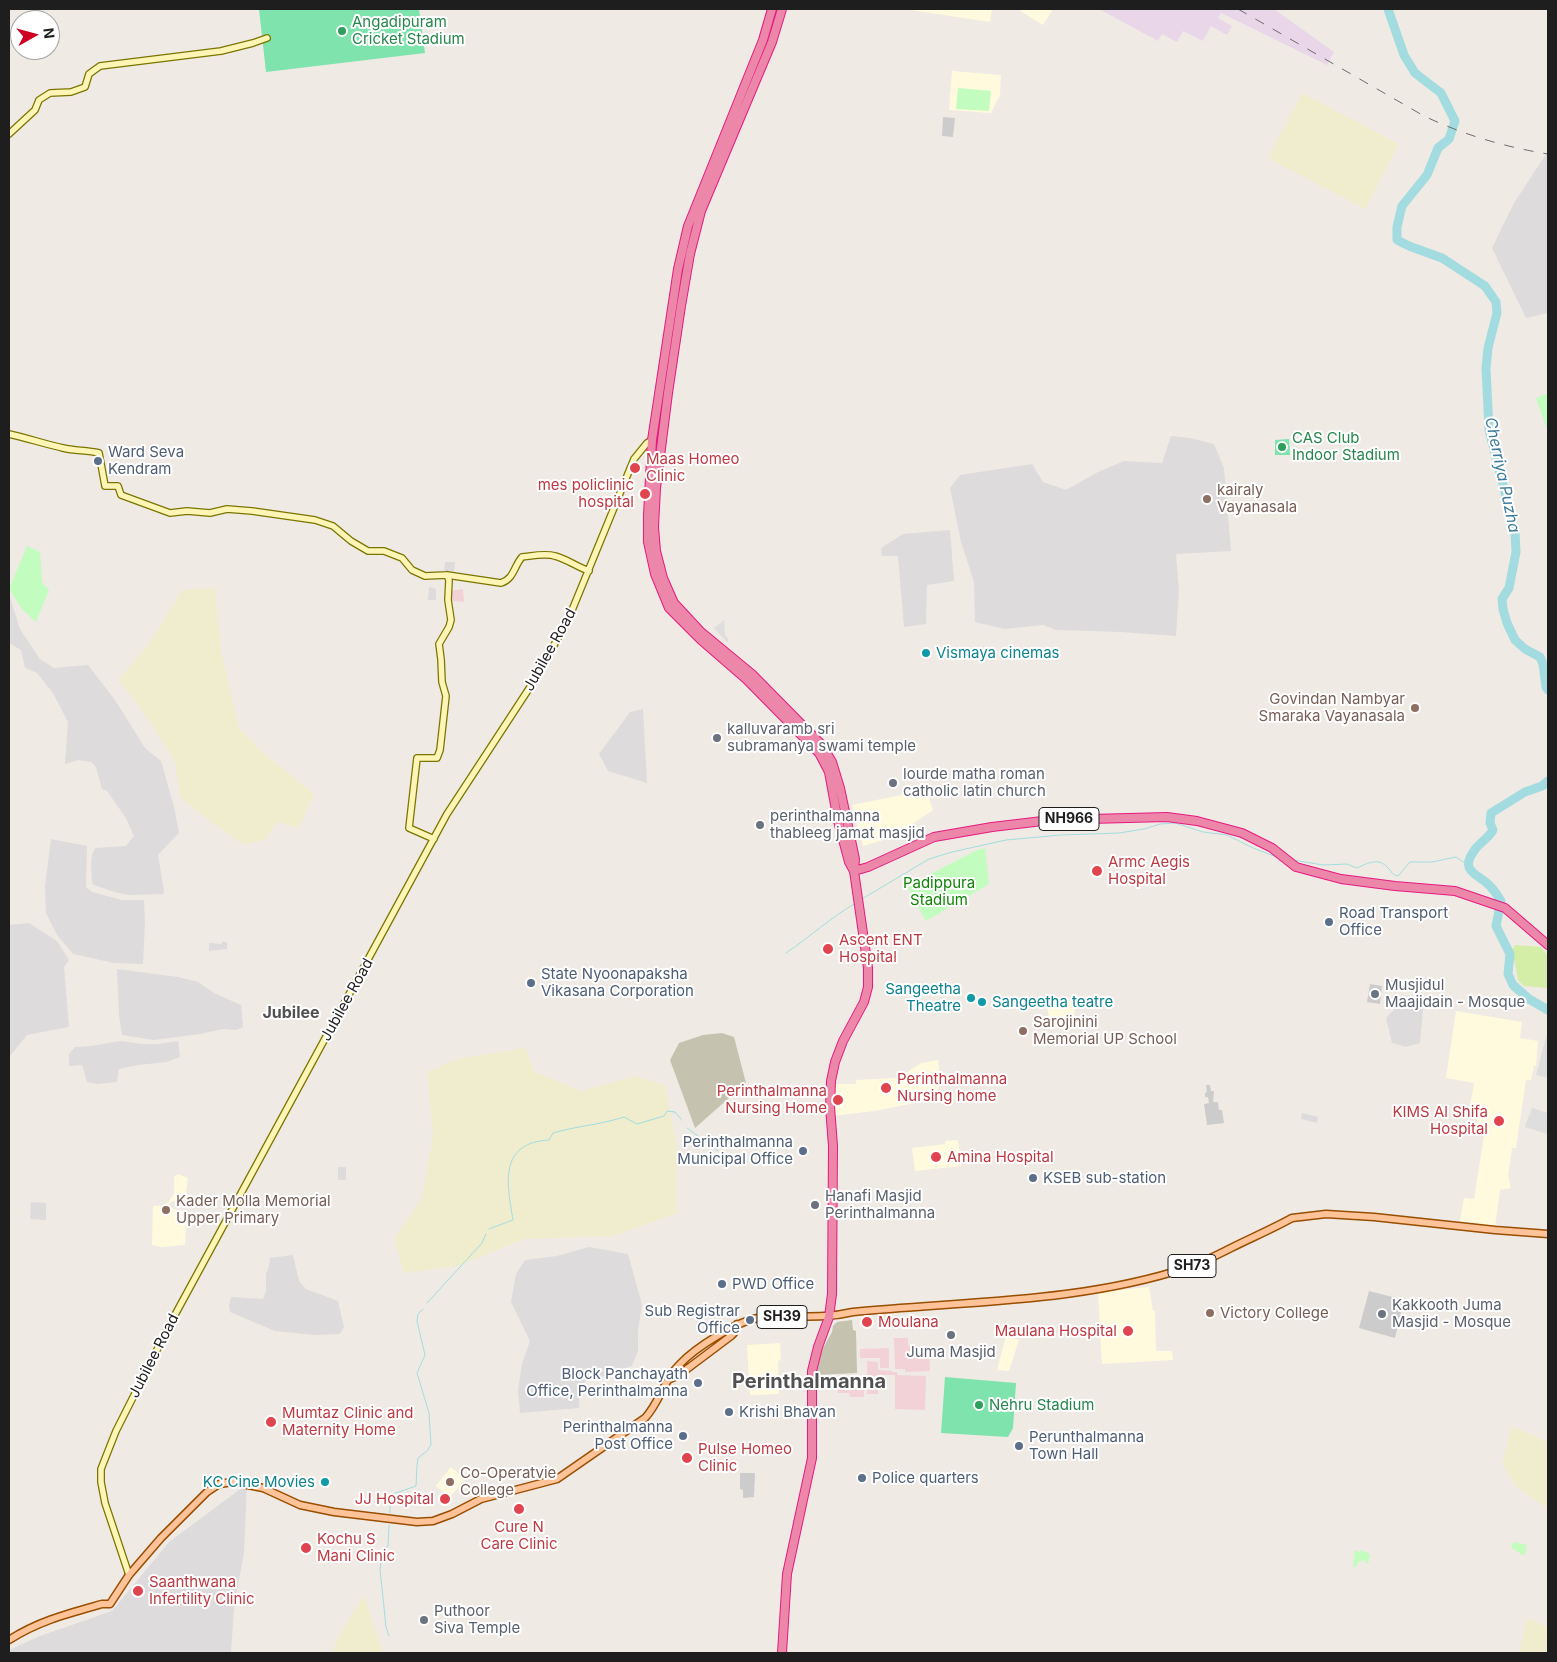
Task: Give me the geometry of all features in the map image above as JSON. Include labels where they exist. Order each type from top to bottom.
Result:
[{"type":"highway","points":[[772,9],[768,26],[688,226],[671,309],[652,440],[648,542],[655,574],[669,608],[700,640],[746,679],[819,753],[832,772]]},
{"type":"highway","points":[[782,9],[772,42],[701,211],[690,254],[656,488],[654,527],[656,551],[663,578],[674,603],[700,631],[752,674],[822,746],[832,762],[838,821],[849,862],[854,871],[868,968],[868,987],[864,1002],[843,1041],[835,1062],[831,1082],[834,1266],[832,1294],[829,1317],[812,1371],[812,1458],[787,1574],[782,1653]]},
{"type":"highway","points":[[652,440],[654,436],[659,436],[663,442]]},
{"type":"highway","name":"NH966","points":[[854,871],[868,867],[934,837],[992,827],[1051,820],[1167,818],[1197,821],[1242,833],[1272,848],[1296,867],[1342,879],[1395,886],[1451,890],[1489,902],[1505,908],[1548,945]]},
{"type":"main road","points":[[9,134],[35,110],[39,100],[50,93],[71,92],[86,87],[89,74],[100,66],[221,51],[267,38]]},
{"type":"main road","points":[[9,434],[65,449],[99,453],[105,486],[118,486],[122,495],[170,513],[188,511],[210,513],[227,509],[315,520],[333,526],[351,541],[368,551],[384,551],[402,558],[412,570],[425,576],[447,575],[501,583],[505,582],[513,574],[522,556],[546,555],[558,557],[589,571]]},
{"type":"main road","name":"Jubilee Road","points":[[129,1575],[104,1503],[101,1482],[101,1469],[116,1431],[170,1324],[434,839],[448,814],[534,681],[568,620],[634,459],[647,443],[652,440]]},
{"type":"main road","points":[[434,839],[409,828],[417,758],[437,758],[440,750],[446,696],[442,682],[439,644],[451,620],[448,600],[449,580],[447,575]]},
{"type":"main road","name":"SH73","points":[[829,1317],[874,1310],[1058,1295],[1120,1285],[1191,1267],[1292,1218],[1303,1216],[1326,1214],[1360,1216],[1476,1229],[1548,1234]]},
{"type":"main road","name":"SH39","points":[[129,1575],[161,1538],[207,1492],[213,1487],[226,1482],[263,1488],[300,1505],[316,1509],[362,1517],[424,1522],[440,1519],[489,1496],[550,1482],[566,1474],[645,1418],[654,1406],[667,1380],[679,1375],[731,1336],[737,1324],[758,1318],[829,1317]]},
{"type":"main road","points":[[9,1640],[27,1629],[58,1616],[102,1604],[110,1604],[129,1575]]},
{"type":"shaded area","points":[[904,9],[992,9],[990,22]]},
{"type":"shaded area","points":[[1017,9],[1053,9],[1043,25]]},
{"type":"shaded area","points":[[1099,9],[1274,9],[1334,52],[1327,65],[1221,13],[1218,18],[1232,26],[1227,35],[1211,26],[1203,41],[1183,31],[1177,42],[1162,34],[1158,41]]},
{"type":"shaded area","points":[[952,71],[1001,75],[1000,95],[991,113],[949,110]]},
{"type":"shaded area","points":[[1302,93],[1399,144],[1365,209],[1268,158]]},
{"type":"shaded area","points":[[943,117],[955,118],[953,137],[942,136]]},
{"type":"shaded area","points":[[1548,151],[1548,313],[1526,318],[1492,248],[1514,203]]},
{"type":"shaded area","points":[[1171,436],[1190,438],[1214,444],[1224,468],[1231,551],[1176,554],[1179,591],[1176,636],[1056,630],[1043,625],[1005,629],[975,622],[974,582],[961,542],[950,488],[960,475],[1032,464],[1043,482],[1066,490],[1098,472],[1124,461],[1162,463]]},
{"type":"shaded area","points":[[950,530],[954,581],[927,585],[926,624],[904,627],[898,556],[882,556],[881,548],[903,534]]},
{"type":"shaded area","points":[[445,562],[455,562],[454,572],[444,572]]},
{"type":"shaded area","points":[[429,587],[436,589],[436,600],[428,600]]},
{"type":"shaded area","points":[[215,588],[221,650],[239,728],[262,752],[314,794],[299,828],[277,822],[266,839],[244,845],[180,797],[175,762],[151,723],[119,680],[152,639],[182,590]]},
{"type":"shaded area","points":[[463,589],[464,602],[452,601],[451,591]]},
{"type":"shaded area","points":[[9,594],[20,629],[40,659],[54,668],[88,665],[115,700],[145,748],[161,761],[179,833],[158,855],[163,894],[129,895],[92,884],[91,865],[95,848],[126,846],[134,836],[126,818],[107,791],[102,789],[96,767],[91,762],[78,760],[65,764],[68,722],[53,693],[37,673],[25,668],[21,650],[9,643]]},
{"type":"shaded area","points":[[724,620],[725,635],[729,640],[727,642],[714,628]]},
{"type":"shaded area","points":[[643,709],[647,783],[608,771],[599,754],[630,712]]},
{"type":"shaded area","points":[[926,790],[933,810],[904,830],[904,834],[863,846],[852,805]]},
{"type":"shaded area","points":[[51,839],[87,846],[86,887],[92,892],[122,900],[144,900],[143,964],[114,963],[73,954],[57,935],[46,913],[45,886]]},
{"type":"shaded area","points":[[29,923],[57,941],[69,960],[64,967],[69,1027],[27,1035],[9,1057],[9,925]]},
{"type":"shaded area","points":[[222,942],[227,942],[227,949],[209,951],[209,943],[222,944]]},
{"type":"shaded area","points":[[117,969],[178,977],[198,982],[214,993],[241,1005],[243,1027],[236,1030],[223,1029],[154,1040],[122,1035]]},
{"type":"shaded area","name":"Musjidul Maajidain - Mosque","points":[[1370,984],[1382,986],[1380,1004],[1367,1002]]},
{"type":"shaded area","points":[[1074,1000],[1075,1025],[1051,1029],[1047,1005]]},
{"type":"shaded area","points":[[1399,1004],[1423,1009],[1420,1043],[1406,1047],[1392,1043],[1386,1018]]},
{"type":"shaded area","name":"KIMS Al Shifa Hospital","points":[[1456,1011],[1522,1022],[1520,1038],[1538,1041],[1536,1066],[1534,1066],[1531,1080],[1526,1080],[1516,1148],[1512,1148],[1508,1175],[1511,1188],[1500,1190],[1495,1227],[1460,1221],[1464,1198],[1474,1199],[1485,1130],[1476,1128],[1478,1114],[1469,1112],[1474,1083],[1446,1078]]},
{"type":"shaded area","points":[[1548,1030],[1548,1078],[1536,1075]]},
{"type":"shaded area","points":[[722,1033],[734,1037],[746,1083],[695,1128],[670,1060],[679,1043],[703,1035]]},
{"type":"shaded area","points":[[120,1041],[158,1044],[178,1041],[180,1057],[167,1062],[119,1069],[117,1082],[97,1084],[87,1082],[82,1065],[69,1066],[69,1054],[75,1047]]},
{"type":"shaded area","points":[[525,1048],[535,1072],[581,1091],[636,1076],[665,1085],[677,1147],[677,1213],[614,1236],[524,1239],[458,1266],[404,1273],[394,1239],[421,1200],[433,1137],[427,1072],[457,1059]]},
{"type":"shaded area","name":"Perinthalmanna Nursing home","points":[[938,1060],[940,1075],[938,1095],[925,1101],[874,1111],[832,1116],[834,1084],[856,1084],[856,1080],[898,1078],[921,1063]]},
{"type":"shaded area","points":[[1206,1085],[1210,1085],[1211,1091],[1214,1091],[1213,1102],[1218,1102],[1219,1110],[1222,1110],[1224,1123],[1207,1125],[1204,1104],[1209,1103],[1208,1097],[1205,1097],[1207,1092]]},
{"type":"shaded area","points":[[1532,1108],[1548,1113],[1547,1134],[1525,1127]]},
{"type":"shaded area","points":[[1302,1113],[1318,1117],[1317,1123],[1301,1119]]},
{"type":"shaded area","name":"Amina Hospital","points":[[958,1140],[961,1166],[915,1171],[912,1148],[945,1144],[945,1141]]},
{"type":"shaded area","points":[[338,1167],[346,1167],[346,1180],[338,1180]]},
{"type":"shaded area","name":"Kader Molla Memorial Upper Primary","points":[[178,1174],[188,1178],[185,1199],[169,1204],[173,1209],[187,1212],[185,1245],[161,1247],[152,1245],[153,1206],[164,1205],[169,1201],[174,1194],[174,1177]]},
{"type":"shaded area","points":[[31,1202],[46,1203],[46,1220],[30,1219]]},
{"type":"shaded area","points":[[589,1247],[628,1254],[642,1305],[638,1330],[638,1351],[632,1366],[601,1377],[587,1378],[580,1390],[579,1408],[520,1413],[518,1390],[522,1364],[530,1341],[511,1302],[516,1274],[525,1260],[557,1256]]},
{"type":"shaded area","points":[[293,1255],[299,1281],[306,1289],[338,1301],[344,1327],[340,1334],[315,1335],[275,1331],[230,1312],[231,1297],[263,1299],[266,1291],[266,1274],[270,1258]]},
{"type":"shaded area","name":"Maulana Hospital","points":[[1149,1287],[1153,1311],[1155,1311],[1156,1351],[1172,1351],[1173,1360],[1102,1364],[1098,1292]]},
{"type":"shaded area","name":"Kakkooth Juma Masjid - Mosque","points":[[1369,1291],[1404,1300],[1395,1338],[1359,1328]]},
{"type":"shaded area","points":[[852,1320],[853,1330],[856,1331],[857,1373],[816,1375],[822,1350],[832,1332],[833,1326],[837,1322]]},
{"type":"shaded area","points":[[1006,1336],[1019,1340],[1009,1371],[997,1370]]},
{"type":"shaded area","points":[[894,1338],[908,1338],[908,1346],[929,1346],[930,1371],[905,1372],[905,1369],[895,1369]]},
{"type":"shaded area","points":[[780,1343],[781,1360],[778,1361],[779,1394],[750,1395],[747,1345]]},
{"type":"shaded area","points":[[889,1348],[889,1368],[880,1368],[880,1358],[860,1358],[860,1349]]},
{"type":"shaded area","points":[[867,1361],[878,1362],[878,1370],[897,1372],[897,1375],[926,1376],[925,1410],[895,1409],[895,1375],[879,1375],[878,1394],[867,1394]]},
{"type":"shaded area","points":[[863,1378],[864,1397],[850,1397],[849,1393],[838,1393],[837,1389],[817,1390],[817,1380]]},
{"type":"shaded area","points":[[1512,1426],[1548,1442],[1548,1509],[1517,1488],[1502,1464]]},
{"type":"shaded area","name":"Co-Operatvie College","points":[[451,1467],[465,1479],[450,1497],[436,1486]]},
{"type":"shaded area","points":[[740,1473],[755,1473],[754,1497],[743,1498],[743,1490],[740,1489]]},
{"type":"shaded area","points":[[247,1484],[244,1553],[234,1607],[231,1653],[9,1653],[9,1650],[40,1636],[112,1611],[169,1542]]},
{"type":"shaded area","points":[[364,1595],[383,1653],[333,1653],[337,1639]]},
{"type":"shaded area","points":[[1527,1618],[1548,1627],[1548,1653],[1519,1653]]},
{"type":"green space","name":"Angadipuram Cricket Stadium","points":[[259,9],[419,9],[425,53],[266,72]]},
{"type":"green space","points":[[958,88],[991,91],[989,111],[956,109]]},
{"type":"green space","points":[[1548,393],[1548,426],[1546,427],[1536,398]]},
{"type":"green space","name":"CAS Club Indoor Stadium","points":[[1289,439],[1290,455],[1275,455],[1275,440]]},
{"type":"green space","points":[[27,546],[40,552],[42,582],[49,590],[36,622],[22,609],[9,589]]},
{"type":"green space","name":"Padippura Stadium","points":[[985,848],[989,884],[926,921],[907,886],[977,850]]},
{"type":"green space","points":[[1515,945],[1541,947],[1548,956],[1548,988],[1524,986],[1518,980],[1515,963],[1510,953]]},
{"type":"green space","name":"Nehru Stadium","points":[[945,1377],[1016,1383],[1013,1428],[1008,1437],[941,1433]]},
{"type":"green space","points":[[1514,1542],[1527,1545],[1524,1556],[1512,1548],[1511,1546]]},
{"type":"green space","points":[[1355,1550],[1360,1552],[1361,1550],[1370,1554],[1369,1561],[1366,1564],[1365,1560],[1358,1562],[1356,1567],[1353,1567]]},
{"type":"waterway","name":"Cherriya Puzha","points":[[1388,9],[1404,55],[1415,73],[1441,93],[1455,121],[1449,139],[1438,148],[1427,175],[1402,206],[1397,227],[1397,240],[1442,258],[1485,286],[1496,302],[1497,313],[1488,348],[1486,368],[1489,430],[1515,532],[1516,552],[1509,588],[1502,599],[1503,609],[1515,640],[1525,649],[1540,657],[1548,690]]},
{"type":"waterway","name":"Cherriya Puzha","points":[[1548,781],[1542,786],[1525,792],[1491,813],[1490,823],[1493,830],[1476,848],[1468,863],[1469,868],[1489,885],[1501,901],[1496,926],[1510,954],[1508,974],[1513,985],[1529,999],[1548,1010]]},
{"type":"waterway","points":[[862,899],[929,859],[952,852],[1006,840],[1061,835],[1119,833],[1160,824],[1175,823],[1203,832],[1227,835],[1279,858]]},
{"type":"waterway","points":[[1293,860],[1323,865],[1347,864],[1357,868],[1377,862],[1385,865],[1393,874],[1398,876],[1410,862],[1432,862],[1456,857],[1468,865]]},
{"type":"waterway","points":[[786,953],[838,914],[856,903]]},
{"type":"waterway","points":[[489,1229],[513,1220],[508,1180],[514,1157],[521,1149],[533,1143],[549,1140],[553,1133],[624,1117],[637,1124],[664,1116],[667,1111],[675,1112],[681,1119]]},
{"type":"waterway","points":[[687,1128],[718,1151]]},
{"type":"waterway","points":[[427,1303],[482,1243],[486,1234]]},
{"type":"waterway","points":[[390,1513],[390,1495],[416,1486],[418,1458],[431,1445],[429,1413],[417,1373],[425,1355],[417,1321],[418,1314],[423,1309]]},
{"type":"waterway","points":[[389,1525],[388,1546],[382,1551],[380,1569],[386,1627],[389,1636]]},
{"type":"railway","points":[[1238,9],[1424,116],[1485,140],[1548,154]]},
{"type":"place","name":"Angadipuram Cricket Stadium","points":[[342,31]]},
{"type":"place","name":"CAS Club Indoor Stadium","points":[[1282,447]]},
{"type":"place","name":"Ward Seva Kendram","points":[[98,461]]},
{"type":"place","name":"Maas Homeo Clinic","points":[[635,468]]},
{"type":"place","name":"mes policlinic hospital","points":[[645,494]]},
{"type":"place","name":"kairaly Vayanasala","points":[[1207,499]]},
{"type":"place","name":"Vismaya cinemas","points":[[926,653]]},
{"type":"place","name":"Govindan Nambyar Smaraka Vayanasala","points":[[1415,708]]},
{"type":"place","name":"kalluvaramb sri subramanya swami temple","points":[[717,738]]},
{"type":"place","name":"lourde matha roman catholic latin church","points":[[893,783]]},
{"type":"place","name":"perinthalmanna thableeg jamat masjid","points":[[760,825]]},
{"type":"place","name":"Armc Aegis Hospital","points":[[1097,871]]},
{"type":"place","name":"Road Transport Office","points":[[1329,922]]},
{"type":"place","name":"Ascent ENT Hospital","points":[[828,949]]},
{"type":"place","name":"State Nyoonapaksha Vikasana Corporation","points":[[531,983]]},
{"type":"place","name":"Musjidul Maajidain - Mosque","points":[[1375,994]]},
{"type":"place","name":"Sangeetha Theatre","points":[[971,998]]},
{"type":"place","name":"Sangeetha teatre","points":[[982,1002]]},
{"type":"place","name":"Sarojinini Memorial UP School","points":[[1023,1031]]},
{"type":"place","name":"Perinthalmanna Nursing home","points":[[886,1088]]},
{"type":"place","name":"Perinthalmanna Nursing Home","points":[[838,1100]]},
{"type":"place","name":"KIMS Al Shifa Hospital","points":[[1499,1121]]},
{"type":"place","name":"Perinthalmanna Municipal Office","points":[[803,1151]]},
{"type":"place","name":"Amina Hospital","points":[[936,1157]]},
{"type":"place","name":"KSEB sub-station","points":[[1033,1178]]},
{"type":"place","name":"Hanafi Masjid Perinthalmanna","points":[[815,1205]]},
{"type":"place","name":"Kader Molla Memorial Upper Primary","points":[[166,1210]]},
{"type":"place","name":"PWD Office","points":[[722,1284]]},
{"type":"place","name":"Victory College","points":[[1210,1313]]},
{"type":"place","name":"Kakkooth Juma Masjid - Mosque","points":[[1382,1314]]},
{"type":"place","name":"Sub Registrar Office","points":[[750,1320]]},
{"type":"place","name":"Moulana","points":[[867,1322]]},
{"type":"place","name":"Maulana Hospital","points":[[1128,1331]]},
{"type":"place","name":"Juma Masjid","points":[[951,1335]]},
{"type":"place","name":"Block Panchayath Office, Perinthalmanna","points":[[698,1383]]},
{"type":"place","name":"Nehru Stadium","points":[[979,1405]]},
{"type":"place","name":"Krishi Bhavan","points":[[729,1412]]},
{"type":"place","name":"Mumtaz Clinic and Maternity Home","points":[[271,1422]]},
{"type":"place","name":"Perinthalmanna Post Office","points":[[683,1436]]},
{"type":"place","name":"Perunthalmanna Town Hall","points":[[1019,1446]]},
{"type":"place","name":"Pulse Homeo Clinic","points":[[687,1458]]},
{"type":"place","name":"Police quarters","points":[[862,1478]]},
{"type":"place","name":"KC Cine Movies","points":[[325,1482]]},
{"type":"place","name":"Co-Operatvie College","points":[[450,1482]]},
{"type":"place","name":"JJ Hospital","points":[[445,1499]]},
{"type":"place","name":"Cure N Care Clinic","points":[[519,1509]]},
{"type":"place","name":"Kochu S Mani Clinic","points":[[306,1548]]},
{"type":"place","name":"Saanthwana Infertility Clinic","points":[[138,1591]]},
{"type":"place","name":"Puthoor Siva Temple","points":[[424,1620]]},
{"type":"district","name":"Jubilee","points":[[291,1013]]},
{"type":"district","name":"Perinthalmanna","points":[[809,1382]]}]
